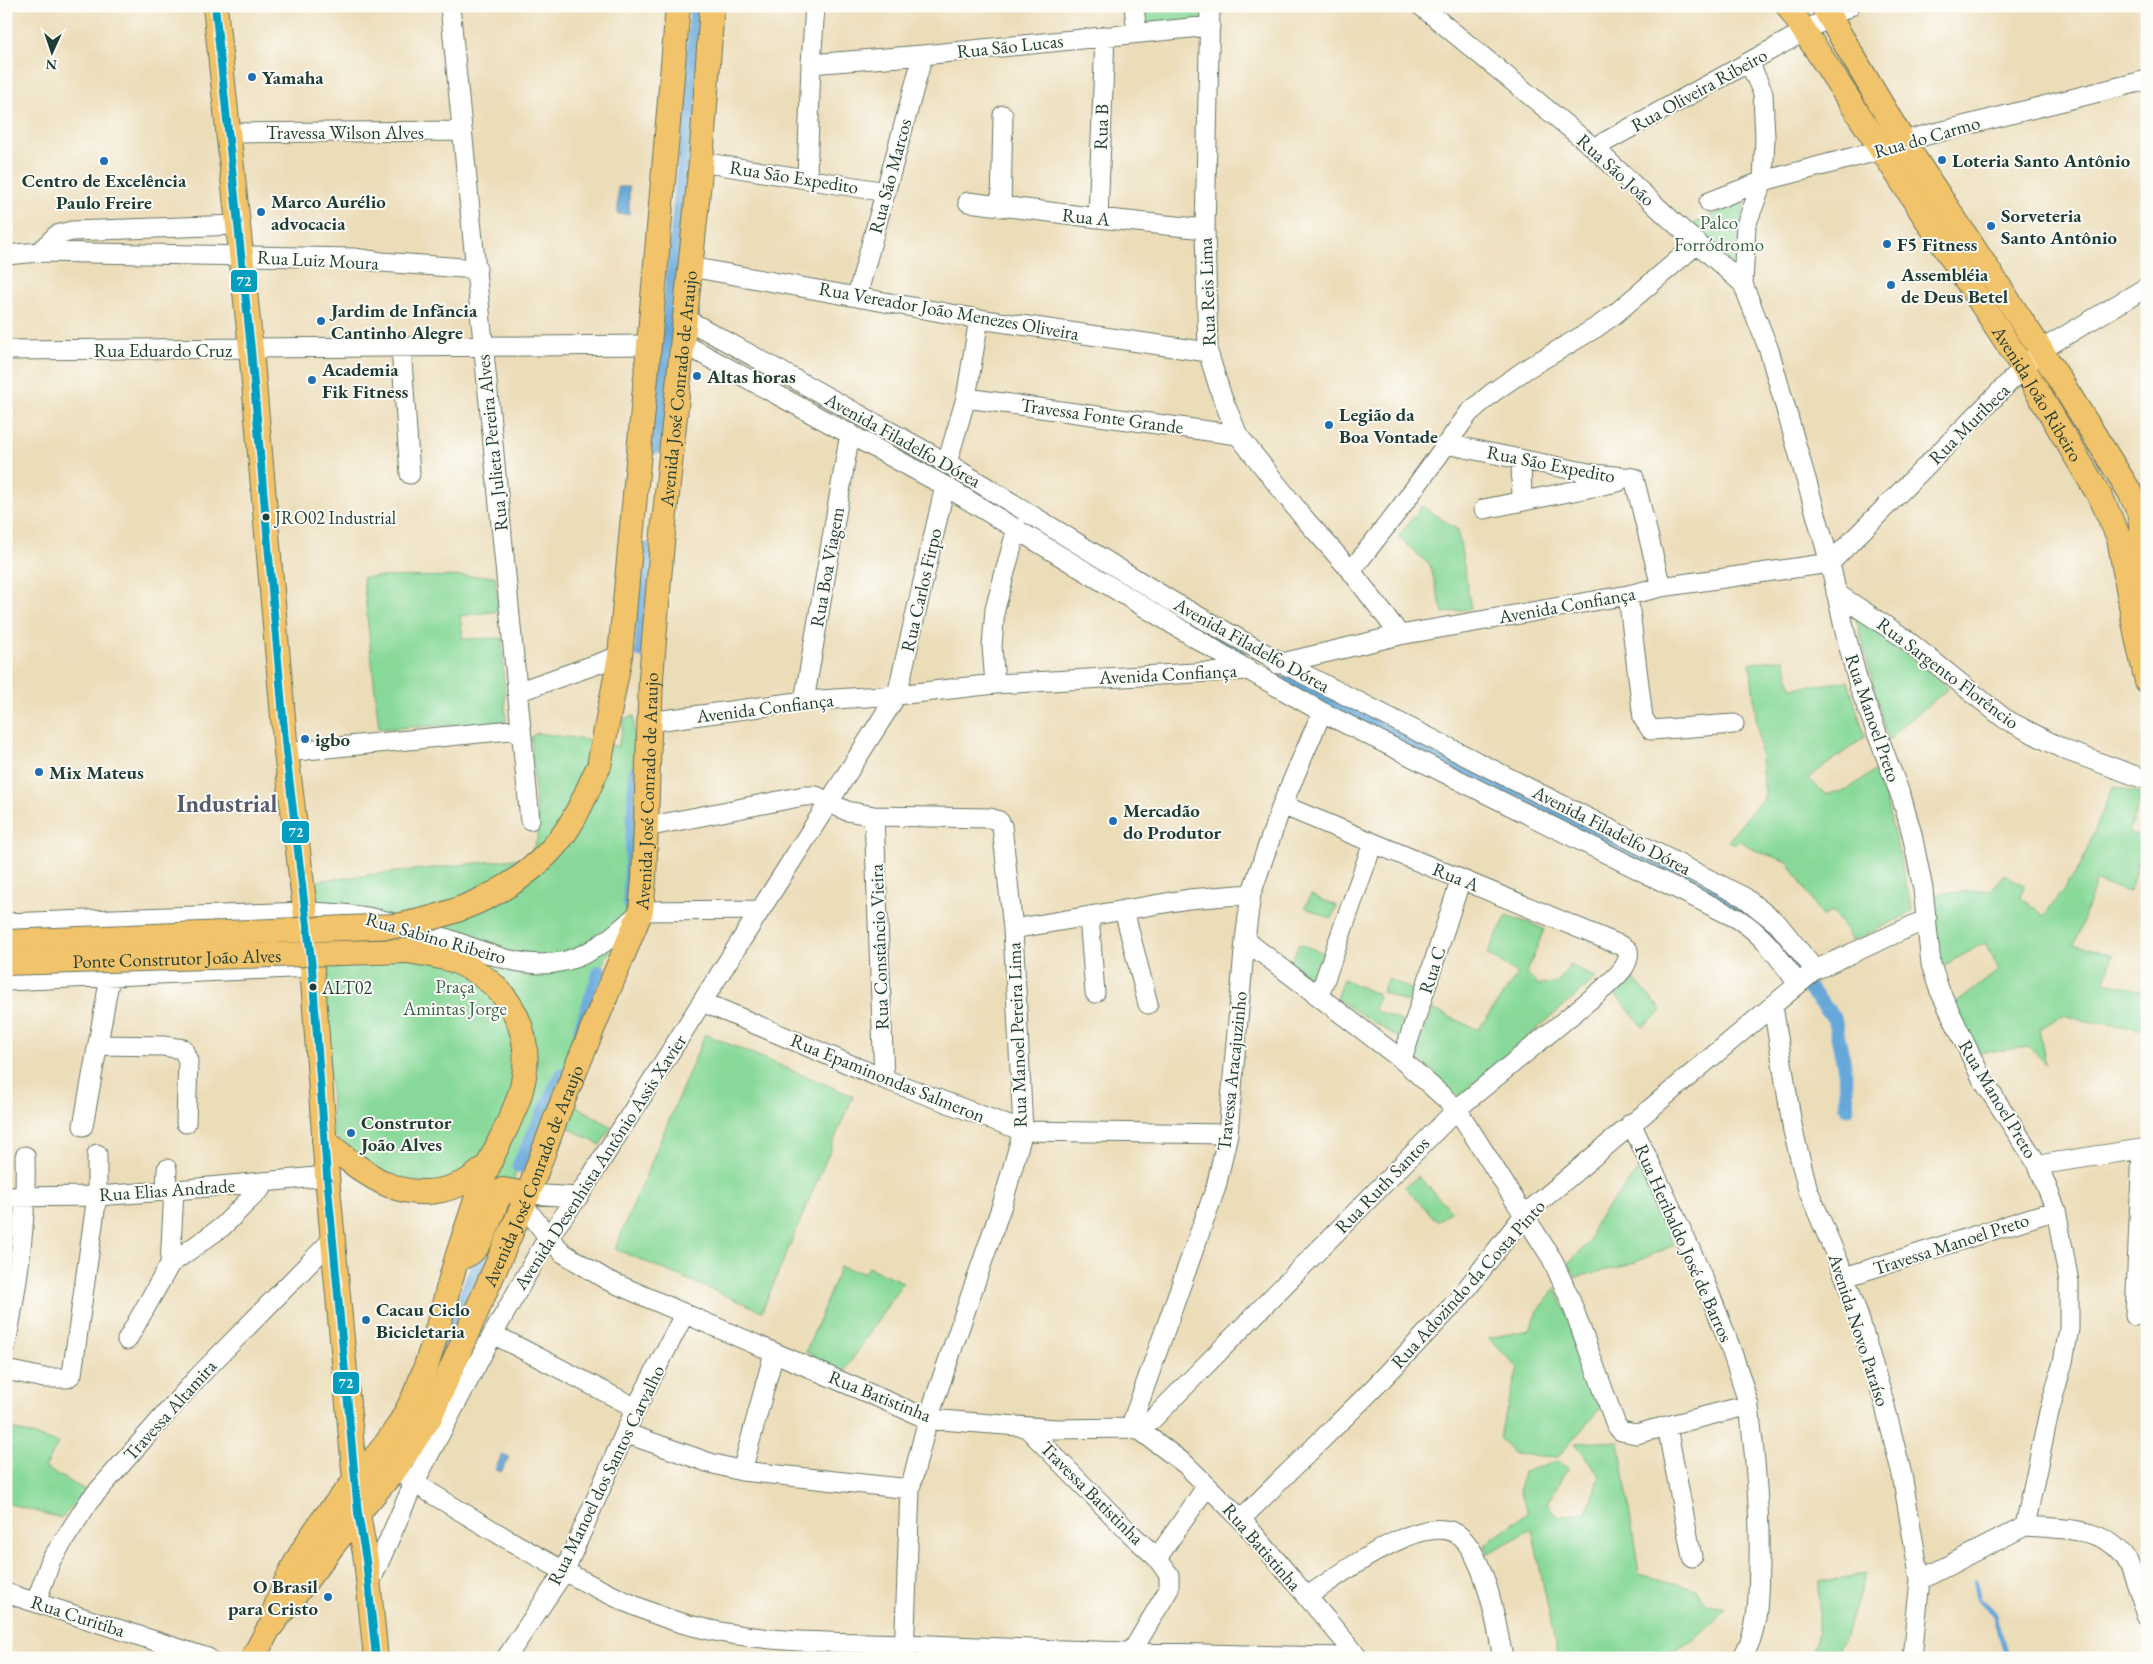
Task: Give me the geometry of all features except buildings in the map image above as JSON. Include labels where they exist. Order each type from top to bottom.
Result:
[{"type":"main road","points":[[216,6],[240,256],[251,349],[286,752],[312,967],[327,1176],[358,1513],[376,1658]]},
{"type":"main road","name":"Avenida José Conrado de Araujo","points":[[396,926],[423,921],[471,904],[509,885],[531,869],[562,836],[576,814],[599,766],[620,656],[673,93],[678,6]]},
{"type":"main road","name":"Avenida José Conrado de Araujo","points":[[268,1630],[358,1513],[405,1475],[526,1199],[557,1115],[640,911],[646,827],[649,722],[662,543],[701,162],[704,72],[712,6]]},
{"type":"main road","name":"Avenida João Ribeiro","points":[[1788,6],[2024,369],[2112,520],[2122,552],[2129,598],[2147,681]]},
{"type":"main road","name":"Avenida João Ribeiro","points":[[1834,10],[1903,142],[2041,350],[2093,431],[2135,502],[2140,524],[2147,619]]},
{"type":"main road","points":[[673,93],[704,72]]},
{"type":"main road","points":[[638,462],[662,543]]},
{"type":"main road","name":"Ponte Construtor João Alves","points":[[6,942],[396,926]]},
{"type":"main road","name":"Ponte Construtor João Alves","points":[[6,963],[409,951],[450,959],[486,978],[499,990],[516,1014],[524,1036],[526,1057]]},
{"type":"main road","name":"Avenida José Conrado de Araujo","points":[[268,1630],[283,1587],[294,1564],[320,1524],[386,1444],[400,1424],[413,1397],[436,1340],[457,1257],[488,1165],[519,1097],[526,1057]]},
{"type":"main road","points":[[324,1140],[378,1181],[395,1189],[415,1192],[445,1189],[464,1182],[488,1165]]},
{"type":"main road","points":[[457,1257],[464,1258],[476,1246],[503,1190],[526,1199]]},
{"type":"main road","points":[[253,1658],[268,1630]]},
{"type":"street","name":"Rua Julieta Pereira Alves","points":[[450,6],[530,820]]},
{"type":"street","points":[[807,178],[815,6]]},
{"type":"street","points":[[1134,6],[1138,33]]},
{"type":"street","name":"Rua Reis Lima","points":[[1210,6],[1205,229],[1208,352],[1222,397],[1238,435],[1303,517],[1351,571],[1400,635]]},
{"type":"street","name":"Rua São João","points":[[1422,6],[1594,148],[1744,284],[1769,350],[1830,563]]},
{"type":"street","name":"Rua Oliveira Ribeiro","points":[[1594,148],[1804,32],[1834,10]]},
{"type":"street","name":"Rua São Lucas","points":[[811,64],[923,55],[1210,26]]},
{"type":"street","name":"Rua B","points":[[1098,218],[1105,36]]},
{"type":"street","name":"Rua São Marcos","points":[[856,296],[923,55]]},
{"type":"street","points":[[1744,284],[1746,225],[1763,181],[1764,100],[1749,62]]},
{"type":"street","name":"Rua do Carmo","points":[[1709,202],[1763,181],[1881,150],[1903,142],[2147,80]]},
{"type":"street","points":[[1001,206],[1003,115]]},
{"type":"street","name":"Travessa Wilson Alves","points":[[228,132],[462,131]]},
{"type":"street","name":"Rua São Expedito","points":[[701,162],[886,192]]},
{"type":"street","name":"Rua A","points":[[968,202],[1205,229]]},
{"type":"street","points":[[39,252],[57,236],[72,231],[237,225]]},
{"type":"street","points":[[1351,571],[1402,507],[1469,413],[1492,393],[1528,368],[1597,327],[1698,243]]},
{"type":"street","name":"Rua Luiz Moura","points":[[6,255],[39,252],[354,258],[381,262],[477,269]]},
{"type":"street","name":"Rua Vereador João Menezes Oliveira","points":[[690,267],[856,296],[978,320],[1208,352]]},
{"type":"street","name":"Rua Muribeca","points":[[1830,563],[2041,350],[2147,286]]},
{"type":"street","points":[[947,463],[966,398],[978,320]]},
{"type":"street","name":"Avenida Filadelfo Dórea","points":[[683,331],[850,433],[1017,528],[1322,712],[1738,919],[1806,977]]},
{"type":"street","name":"Avenida Filadelfo Dórea","points":[[683,331],[947,463],[1173,602],[1281,663],[1744,897],[1778,924],[1806,977]]},
{"type":"street","name":"Rua Eduardo Cruz","points":[[6,350],[649,345]]},
{"type":"street","points":[[401,346],[410,474]]},
{"type":"street","name":"Travessa Fonte Grande","points":[[966,398],[1238,435]]},
{"type":"street","name":"Rua Boa Viagem","points":[[804,701],[850,433]]},
{"type":"street","name":"Rua São Expedito","points":[[1446,444],[1594,474],[1634,478],[1661,587]]},
{"type":"street","points":[[1522,459],[1522,501]]},
{"type":"street","points":[[1484,509],[1634,478]]},
{"type":"street","name":"Rua Carlos Firpo","points":[[829,803],[897,695],[945,486]]},
{"type":"street","points":[[995,684],[992,646],[995,609],[1017,528]]},
{"type":"street","name":"Avenida Confiança","points":[[649,722],[804,701],[897,695],[995,684],[1251,669],[1400,635],[1628,595],[1661,587],[1830,563]]},
{"type":"street","name":"Rua Manoel Preto","points":[[1830,563],[1859,686],[1902,800],[1917,852],[1931,964],[1939,989],[1982,1079],[2038,1165],[2056,1210],[2069,1282],[2068,1330],[2025,1526]]},
{"type":"street","name":"Rua Sargento Florêncio","points":[[1836,592],[1904,638],[2013,723],[2065,750],[2147,780]]},
{"type":"street","points":[[1628,595],[1643,718],[1646,724],[1651,730],[1734,724]]},
{"type":"street","points":[[517,692],[620,656]]},
{"type":"street","name":"Travessa Aracajuzinho","points":[[1136,1430],[1216,1187],[1228,1134],[1245,940],[1251,894],[1282,805],[1322,712]]},
{"type":"street","points":[[286,752],[521,730]]},
{"type":"street","points":[[646,827],[804,796],[816,796],[847,812],[874,816]]},
{"type":"street","name":"Avenida Desenhista Antônio Assis Xavier","points":[[368,1588],[405,1475],[493,1334],[548,1237],[578,1197],[829,803]]},
{"type":"street","name":"Rua A","points":[[1282,805],[1628,950]]},
{"type":"street","name":"Rua Manoel Pereira Lima","points":[[874,816],[995,819],[1001,824],[1004,833],[1013,929],[1024,1130],[1003,1202],[928,1419],[910,1489],[904,1651]]},
{"type":"street","name":"Rua Constâncio Vieira","points":[[874,816],[884,1079]]},
{"type":"street","points":[[1319,996],[1373,843]]},
{"type":"street","name":"Rua C","points":[[1402,1060],[1461,879]]},
{"type":"street","points":[[1013,929],[1189,899],[1251,894]]},
{"type":"street","points":[[640,911],[760,910]]},
{"type":"street","points":[[1124,910],[1148,1004]]},
{"type":"street","name":"Rua Sabino Ribeiro","points":[[6,923],[306,912],[361,916],[436,935],[502,958],[555,964],[583,955],[606,941],[640,911]]},
{"type":"street","points":[[1089,916],[1095,993]]},
{"type":"street","name":"Rua Adozindo da Costa Pinto","points":[[1241,1519],[1367,1395],[1458,1300],[1524,1215],[1806,977],[1926,919]]},
{"type":"street","points":[[1245,940],[1402,1060],[1457,1109],[1552,1259],[1616,1425],[1623,1432],[1631,1434],[1667,1427],[1749,1405]]},
{"type":"street","name":"Rua Ruth Santos","points":[[1136,1430],[1457,1109],[1603,989],[1626,964],[1628,950]]},
{"type":"street","points":[[6,981],[312,967]]},
{"type":"street","points":[[83,1126],[110,976]]},
{"type":"street","name":"Rua Epaminondas Salmeron","points":[[703,1002],[884,1079],[1024,1130],[1228,1134]]},
{"type":"street","name":"Avenida Novo Paraíso","points":[[1773,1006],[1793,1131],[1808,1190],[1845,1277],[1884,1402],[1902,1475],[1920,1580],[1912,1658]]},
{"type":"street","points":[[99,1045],[163,1046],[183,1049],[188,1061],[186,1123]]},
{"type":"street","name":"Rua Heribaldo José de Barros","points":[[1631,1123],[1719,1317],[1749,1405],[1756,1467],[1759,1549],[1758,1582],[1752,1636],[1742,1658]]},
{"type":"street","points":[[2038,1165],[2144,1149],[2135,1316]]},
{"type":"street","points":[[6,1370],[29,1376],[59,1380],[67,1378],[72,1374],[97,1196],[97,1154]]},
{"type":"street","points":[[6,1344],[21,1250],[26,1198],[25,1156]]},
{"type":"street","points":[[167,1169],[170,1191],[170,1264]]},
{"type":"street","name":"Rua Elias Andrade","points":[[6,1197],[97,1196],[266,1183],[327,1176]]},
{"type":"street","points":[[127,1340],[170,1264],[222,1227],[266,1183]]},
{"type":"street","points":[[526,1199],[578,1197]]},
{"type":"street","name":"Rua Batistinha","points":[[526,1199],[548,1237],[563,1254],[607,1280],[684,1315],[928,1419],[1027,1428],[1136,1430],[1185,1464],[1241,1519],[1306,1597]]},
{"type":"street","name":"Travessa Manoel Preto","points":[[1845,1277],[2056,1210]]},
{"type":"street","name":"Travessa Altamira","points":[[36,1602],[51,1560],[90,1500],[197,1378],[333,1238]]},
{"type":"street","name":"Rua Manoel dos Santos Carvalho","points":[[506,1658],[564,1572],[636,1408],[684,1315]]},
{"type":"street","points":[[493,1334],[636,1408]]},
{"type":"street","points":[[742,1472],[774,1353]]},
{"type":"street","points":[[1667,1427],[1692,1557]]},
{"type":"street","name":"Travessa Batistinha","points":[[1027,1428],[1157,1558],[1169,1575],[1170,1586],[1132,1653]]},
{"type":"street","points":[[625,1433],[710,1463],[742,1472],[910,1489]]},
{"type":"street","points":[[405,1475],[564,1572],[636,1607],[689,1626],[734,1634],[904,1651],[1359,1657]]},
{"type":"street","name":"Travessa Batistinha","points":[[1157,1558],[1207,1486]]},
{"type":"street","points":[[1920,1580],[2025,1526],[2088,1533],[2114,1545],[2138,1563],[2147,1615]]},
{"type":"street","points":[[1359,1657],[1306,1597],[1357,1564],[1406,1536],[1426,1530],[1445,1530],[1460,1536],[1472,1552],[1490,1592],[1504,1658]]},
{"type":"street","name":"Rua Curitiba","points":[[6,1593],[208,1658]]},
{"type":"green space","points":[[1132,6],[1208,6],[1208,25],[1133,29]]},
{"type":"green space","name":"Palco Forródromo","points":[[1744,201],[1736,269],[1686,227]]},
{"type":"green space","points":[[1422,506],[1458,530],[1471,609],[1443,613],[1430,565],[1398,537]]},
{"type":"green space","points":[[495,576],[499,611],[460,616],[463,639],[502,638],[506,722],[379,729],[363,577]]},
{"type":"green space","points":[[1855,614],[1949,688],[1904,725],[1888,741]]},
{"type":"green space","points":[[1784,659],[1792,688],[1848,681],[1865,737],[1808,778],[1825,794],[1847,790],[1878,768],[1913,912],[1852,941],[1833,911],[1822,917],[1788,862],[1752,849],[1740,840],[1735,845],[1728,841],[1765,795],[1750,663]]},
{"type":"green space","name":"Praça Amintas Jorge","points":[[634,716],[630,903],[600,972],[576,1045],[519,1166],[505,1202],[455,1176],[435,1184],[386,1179],[334,1136],[315,881],[523,858],[534,847],[538,836],[531,737],[537,733],[595,741],[618,747],[625,718]]},
{"type":"green space","points":[[2113,786],[2142,795],[2128,832],[2146,838],[2129,892],[2096,882],[2075,944],[2112,955],[2105,982],[2147,992],[2147,1026],[2141,1029],[2080,1020],[2064,1015],[2039,1029],[2046,1064],[2029,1047],[1978,1053],[1954,1005],[1999,970],[1985,943],[1937,969],[1935,894],[1991,890],[2004,874],[2024,885],[2021,897],[2044,916],[2080,867]]},
{"type":"green space","points":[[1311,895],[1337,906],[1331,919],[1305,907]]},
{"type":"green space","points":[[1507,915],[1544,929],[1527,973],[1538,985],[1558,982],[1570,965],[1596,978],[1458,1097],[1415,1055],[1433,1009],[1478,1030],[1518,974],[1487,954]]},
{"type":"green space","points":[[1299,944],[1324,953],[1315,984],[1290,963]]},
{"type":"green space","points":[[1631,975],[1662,1011],[1643,1027],[1613,991]]},
{"type":"green space","points":[[1343,979],[1379,995],[1374,1010],[1404,1022],[1401,1039],[1336,999]]},
{"type":"green space","points":[[1388,979],[1414,990],[1408,1003],[1382,992]]},
{"type":"green space","points":[[705,1034],[853,1096],[762,1311],[615,1249]]},
{"type":"green space","points":[[577,1106],[611,1127],[600,1145],[567,1127]]},
{"type":"green space","points":[[1640,1168],[1674,1245],[1629,1265],[1576,1277],[1567,1264],[1589,1243],[1596,1221]]},
{"type":"green space","points":[[1418,1176],[1451,1210],[1438,1222],[1405,1187]]},
{"type":"green space","points":[[840,1267],[864,1273],[868,1267],[903,1282],[844,1372],[806,1352]]},
{"type":"green space","points":[[1556,1288],[1604,1404],[1558,1457],[1514,1454],[1499,1438],[1518,1368],[1488,1338],[1529,1330],[1540,1307]]},
{"type":"green space","points":[[6,1427],[58,1443],[45,1468],[87,1491],[61,1518],[6,1503]]},
{"type":"green space","points":[[1619,1441],[1639,1574],[1697,1589],[1705,1603],[1726,1609],[1695,1639],[1663,1658],[1558,1658],[1532,1529],[1487,1554],[1485,1545],[1528,1512],[1519,1491],[1523,1472],[1555,1461],[1568,1468],[1547,1503],[1557,1517],[1586,1513],[1600,1476],[1575,1443]]},
{"type":"green space","points":[[1866,1574],[1844,1640],[1834,1658],[1809,1658],[1819,1632],[1819,1582]]},
{"type":"water","points":[[618,187],[629,187],[629,214],[618,214]]},
{"type":"water","points":[[503,1454],[509,1457],[501,1472],[495,1469]]},
{"type":"waterway","points":[[656,447],[687,138],[697,6]]},
{"type":"waterway","points":[[668,326],[690,338]]},
{"type":"waterway","points":[[997,507],[1077,553]]},
{"type":"waterway","points":[[642,651],[647,550]]},
{"type":"waterway","points":[[1176,613],[1238,653]]},
{"type":"waterway","points":[[1287,683],[1751,911],[1780,945]]},
{"type":"waterway","points":[[630,903],[636,772]]},
{"type":"waterway","points":[[1798,970],[1809,988],[1834,1018],[1845,1070],[1847,1108]]},
{"type":"waterway","points":[[581,1030],[600,972]]},
{"type":"waterway","points":[[519,1166],[562,1075]]},
{"type":"waterway","points":[[435,1370],[489,1241]]},
{"type":"waterway","points":[[1975,1581],[1979,1599],[1995,1614],[2007,1658]]},
{"type":"transit line","name":"72","points":[[215,6],[251,349],[286,752],[312,967],[327,1176],[358,1513],[366,1560],[376,1658]]},
{"type":"place","name":"Yamaha","points":[[252,77]]},
{"type":"place","name":"Loteria Santo Antônio","points":[[1942,160]]},
{"type":"place","name":"Centro de Excelência Paulo Freire","points":[[104,161]]},
{"type":"place","name":"Marco Aurélio advocacia","points":[[261,212]]},
{"type":"place","name":"Sorveteria Santo Antônio","points":[[1991,226]]},
{"type":"place","name":"F5 Fitness","points":[[1887,244]]},
{"type":"place","name":"Assembléia de Deus Betel","points":[[1891,285]]},
{"type":"place","name":"Jardim de Infãncia Cantinho Alegre","points":[[321,321]]},
{"type":"place","name":"Altas horas","points":[[697,376]]},
{"type":"place","name":"Academia Fik Fitness","points":[[312,380]]},
{"type":"place","name":"Legião da Boa Vontade","points":[[1329,425]]},
{"type":"place","name":"JRO02 Industrial","points":[[266,517]]},
{"type":"place","name":"igbo","points":[[305,739]]},
{"type":"place","name":"Mix Mateus","points":[[39,772]]},
{"type":"place","name":"Mercadão do Produtor","points":[[1113,821]]},
{"type":"place","name":"ALT02","points":[[313,987]]},
{"type":"place","name":"Construtor João Alves","points":[[351,1133]]},
{"type":"place","name":"Cacau Ciclo Bicicletaria","points":[[366,1320]]},
{"type":"place","name":"O Brasil para Cristo","points":[[328,1597]]},
{"type":"district","name":"Industrial","points":[[227,803]]}]
